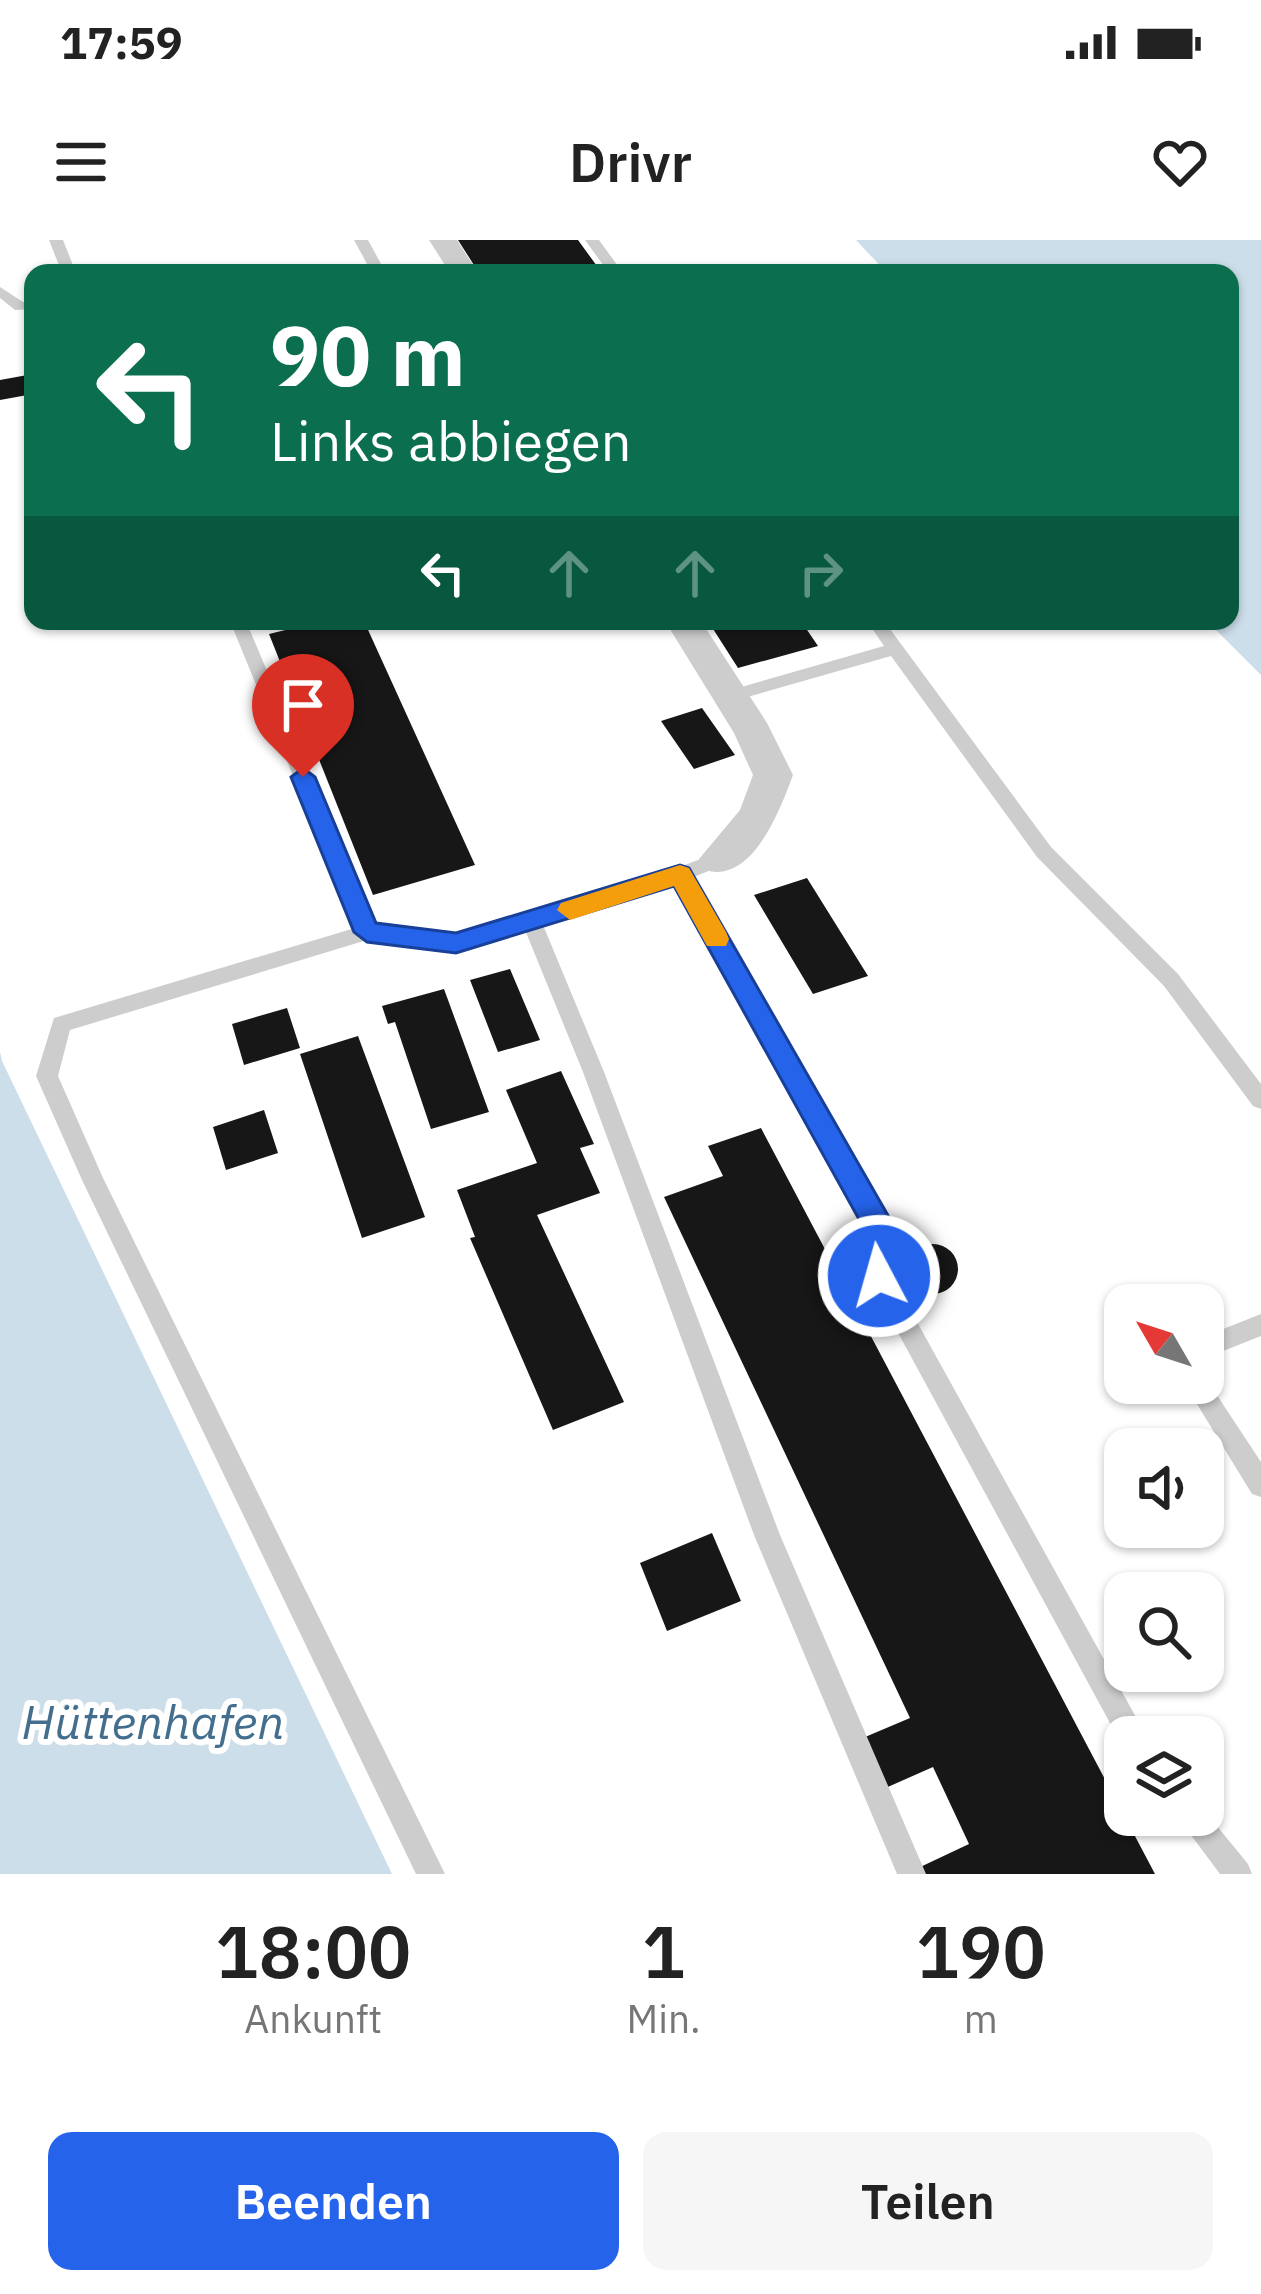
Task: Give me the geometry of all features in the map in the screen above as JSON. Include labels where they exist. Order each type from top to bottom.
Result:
[{"type":"street","points":[[689,630],[773,776],[758,817],[719,859]]},
{"type":"lane","points":[[242,630],[367,932]]},
{"type":"lane","points":[[882,630],[1044,852],[1171,980],[1261,1100]]},
{"type":"lane","points":[[730,696],[896,649]]},
{"type":"lane","points":[[431,1874],[93,1180],[47,1076],[61,1024],[367,932],[456,943],[719,859]]},
{"type":"lane","points":[[680,875],[879,1228],[879,1276],[1121,1716]]},
{"type":"lane","points":[[531,921],[575,1018],[687,1328],[808,1637],[912,1874]]},
{"type":"lane","points":[[1224,1340],[1261,1325]]},
{"type":"lane","points":[[1211,1404],[1261,1484]]},
{"type":"lane","points":[[1207,1836],[1238,1874]]},
{"type":"water","points":[[856,240],[1261,240],[1261,675],[1216,630],[1239,630],[1239,264],[879,264]]},
{"type":"water","name":"Hüttenhafen","points":[[0,1052],[2,1061],[392,1874],[0,1874]]},
{"type":"building","points":[[458,240],[578,240],[595,264],[473,264]]},
{"type":"building","points":[[24,376],[24,396],[0,400],[0,380]]},
{"type":"building","points":[[368,630],[475,865],[373,895],[269,634]]},
{"type":"building","points":[[714,630],[807,630],[818,646],[738,668]]},
{"type":"building","points":[[702,708],[735,755],[694,769],[661,721]]},
{"type":"building","points":[[807,878],[868,976],[813,994],[754,895]]},
{"type":"building","points":[[510,969],[540,1040],[498,1052],[470,980]]},
{"type":"building","points":[[444,989],[489,1112],[431,1129],[395,1022],[388,1024],[382,1006]]},
{"type":"building","points":[[287,1008],[300,1048],[244,1065],[232,1024]]},
{"type":"building","points":[[358,1036],[425,1217],[362,1238],[300,1054]]},
{"type":"building","points":[[561,1071],[594,1144],[580,1148],[600,1193],[537,1215],[624,1402],[553,1430],[470,1238],[475,1237],[457,1190],[537,1163],[506,1090]]},
{"type":"building","points":[[264,1110],[278,1153],[226,1170],[213,1127]]},
{"type":"building","points":[[761,1128],[1104,1777],[1104,1836],[1135,1836],[1155,1874],[918,1874],[916,1869],[969,1844],[933,1767],[881,1790],[858,1740],[910,1718],[664,1197],[723,1176],[708,1146]]},
{"type":"building","points":[[933,1244],[951,1251],[958,1269],[951,1287],[933,1294],[915,1287],[908,1269],[915,1251]]},
{"type":"building","points":[[712,1533],[741,1601],[667,1631],[640,1563]]},
{"type":"slow traffic","points":[[570,910],[680,875],[716,939]]},
{"type":"route","points":[[303,777],[367,932],[456,943],[680,875],[879,1228],[879,1276]]}]
